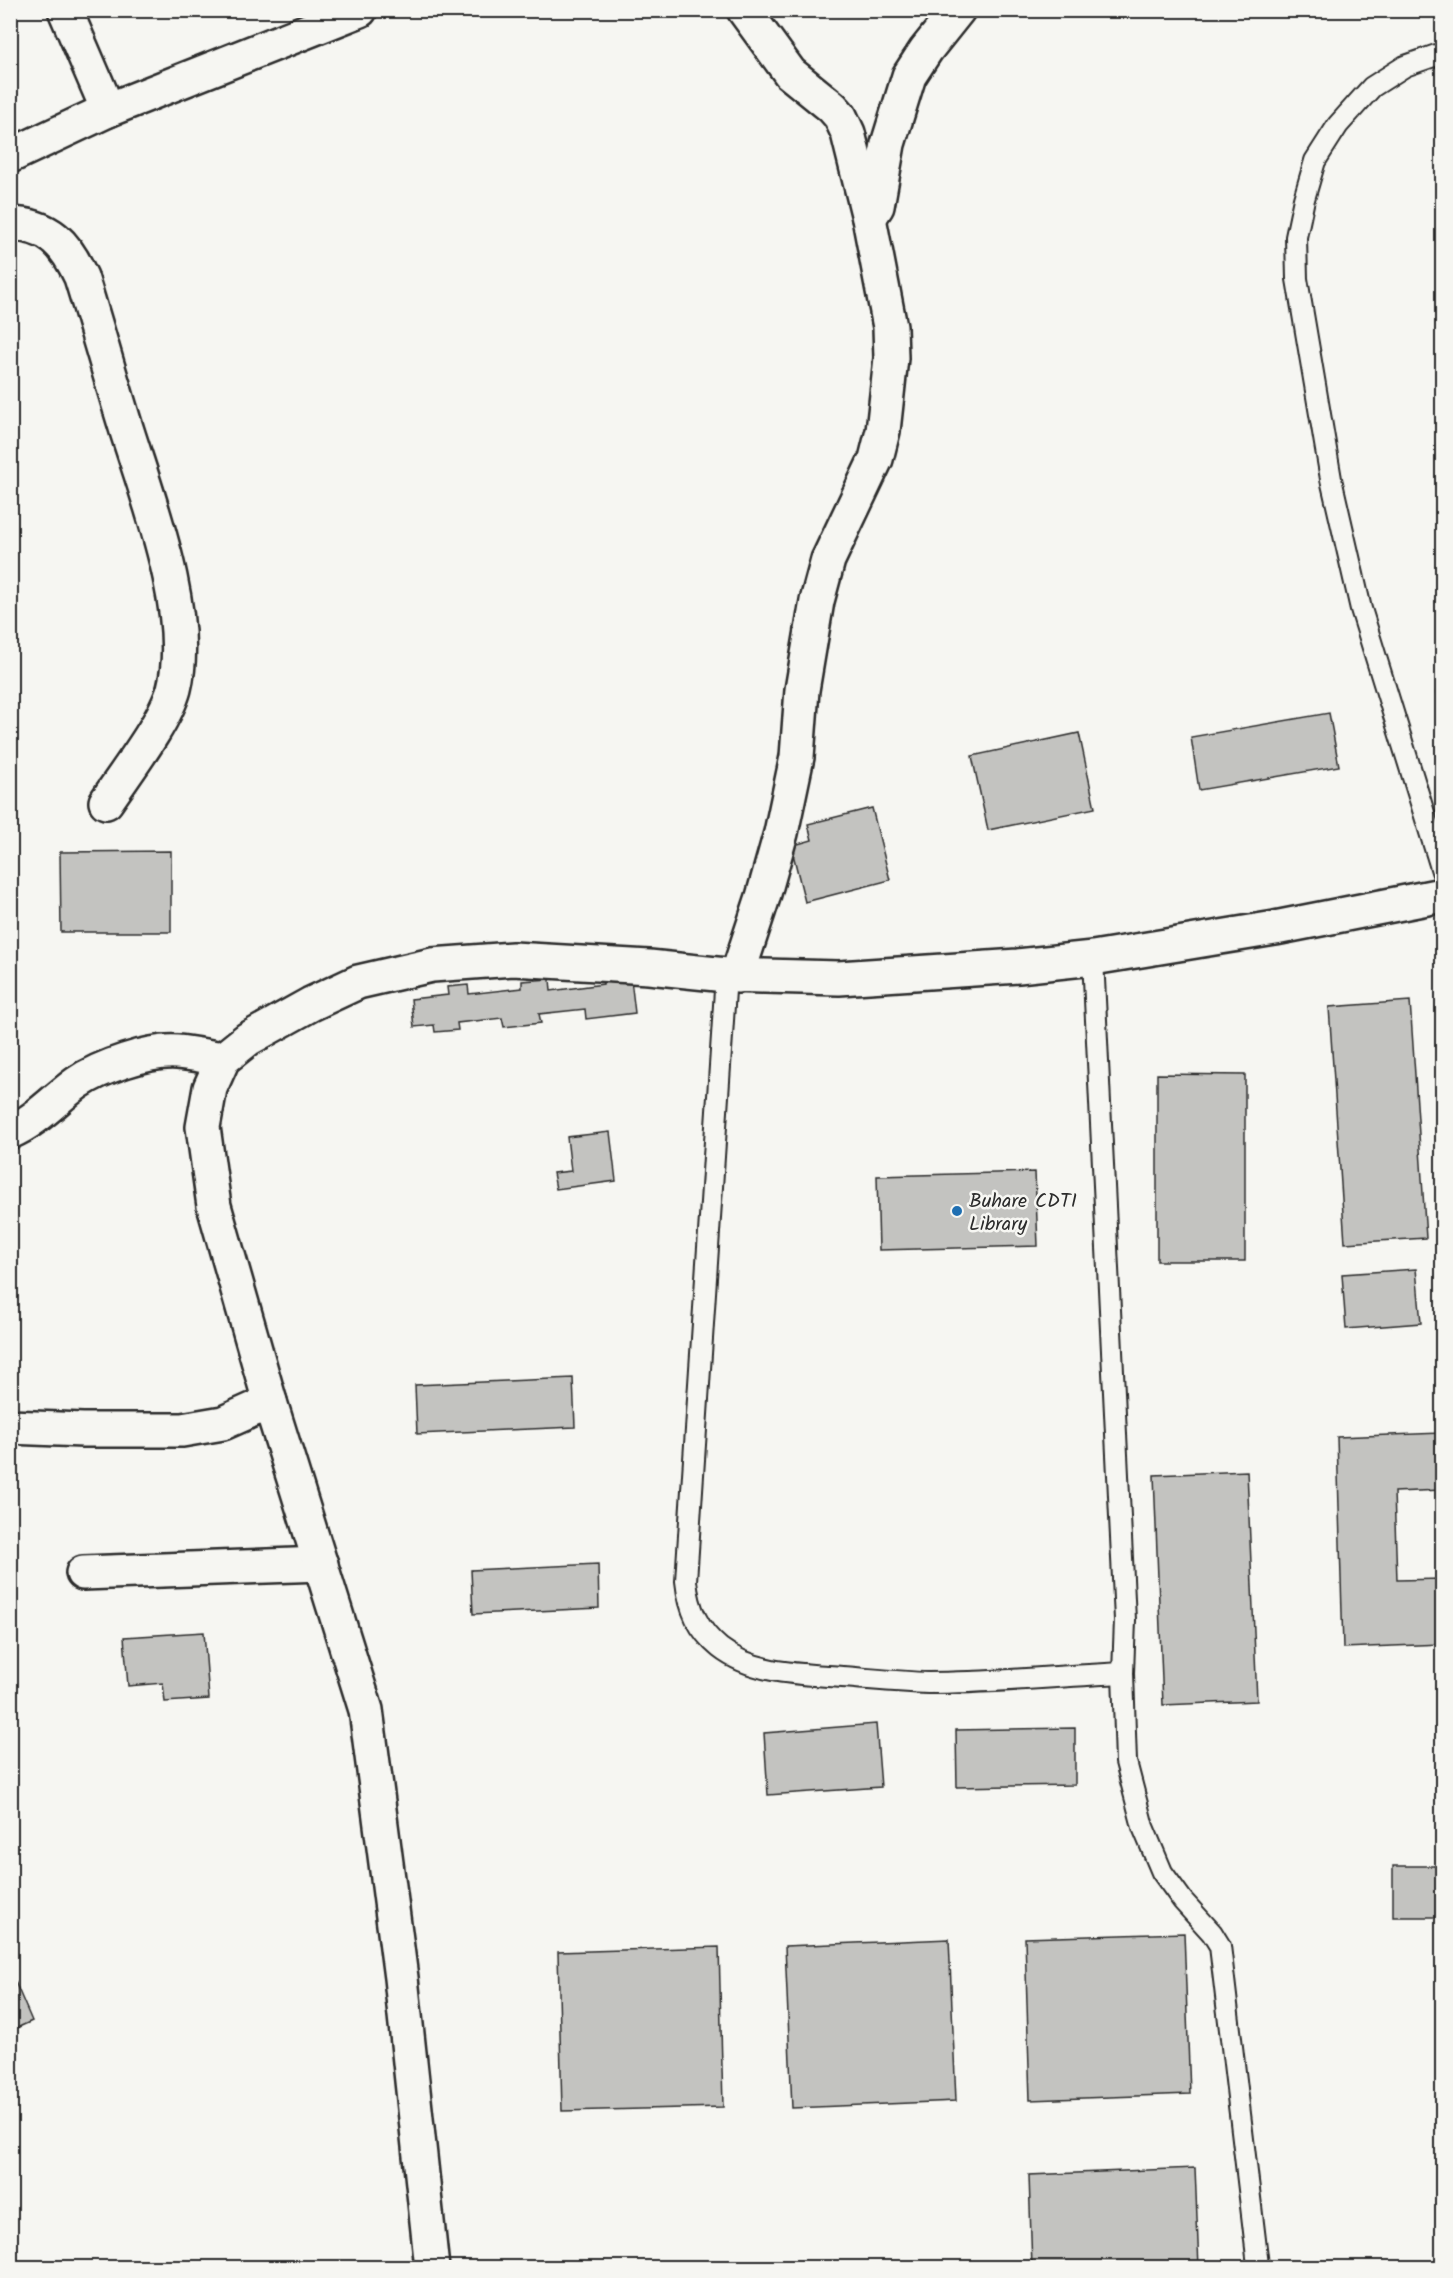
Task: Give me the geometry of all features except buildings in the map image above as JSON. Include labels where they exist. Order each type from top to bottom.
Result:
[{"type":"street","points":[[65,10],[108,110]]},
{"type":"street","points":[[10,156],[108,110],[360,10]]},
{"type":"street","points":[[731,976],[763,897],[781,833],[797,757],[802,690],[817,601],[828,560],[876,459],[883,431],[891,358],[890,327],[869,218],[848,133],[840,116],[816,92],[790,73],[744,10]]},
{"type":"street","points":[[869,218],[877,206],[888,144],[909,76],[926,50],[958,10]]},
{"type":"street","points":[[10,224],[45,231],[59,240],[70,253],[81,277],[164,554],[176,612],[178,644],[174,688],[164,713],[106,802]]},
{"type":"street","points":[[432,2268],[400,1978],[366,1710],[270,1402],[214,1206],[203,1127],[210,1088],[223,1059],[248,1039],[311,1004],[358,982],[432,965],[513,958],[638,966],[731,976],[839,978],[1018,966],[1093,958],[1275,928],[1443,895]]},
{"type":"street","points":[[10,1132],[41,1112],[79,1082],[139,1056],[175,1052],[223,1059]]},
{"type":"street","points":[[10,1427],[182,1430],[223,1423],[270,1402]]},
{"type":"street","points":[[83,1573],[321,1564]]},
{"type":"lane","points":[[1443,52],[1405,66],[1372,87],[1338,125],[1315,161],[1296,237],[1297,279],[1331,479],[1348,555],[1361,609],[1443,871]]},
{"type":"lane","points":[[1093,958],[1125,1620],[1123,1673],[1126,1762],[1143,1827],[1162,1872],[1220,1946],[1258,2265]]},
{"type":"lane","points":[[731,976],[686,1581],[687,1597],[697,1624],[720,1648],[735,1657],[769,1669],[804,1674],[928,1683],[1123,1673]]},
{"type":"place","name":"Buhare CDTI Library","points":[[957,1211]]}]
